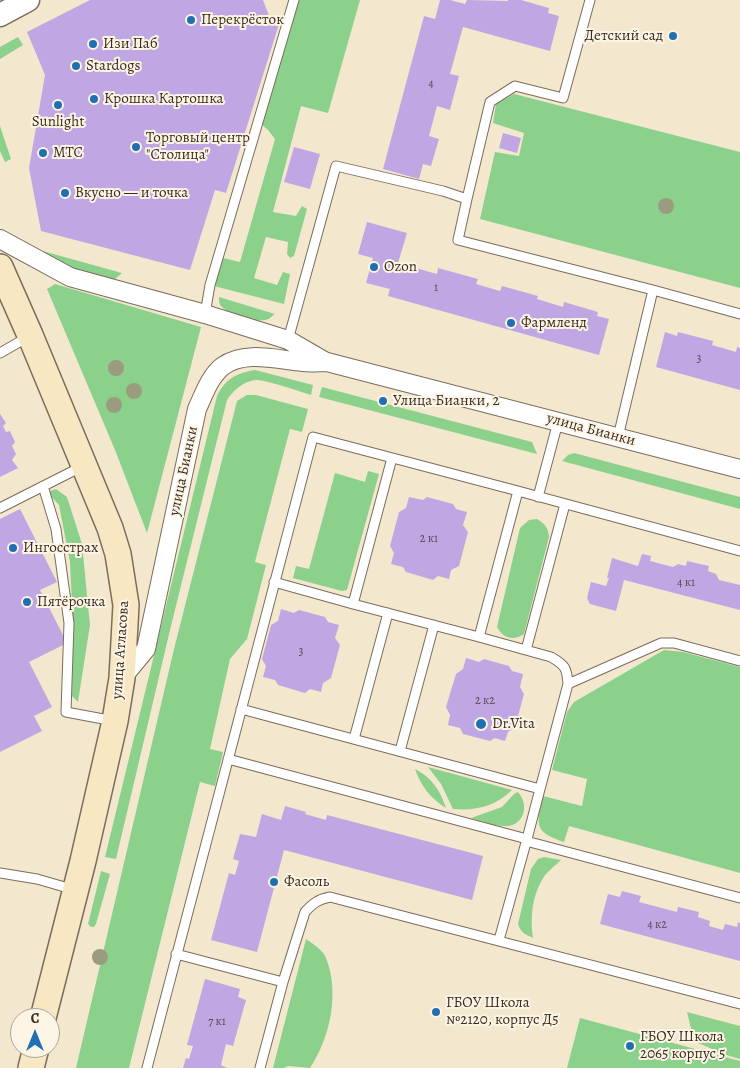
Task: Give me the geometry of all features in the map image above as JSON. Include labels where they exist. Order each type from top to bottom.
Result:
[{"type":"main road","name":"улица Атласова","points":[[0,267],[110,528],[118,554],[126,605],[122,678],[115,721],[46,1008]]},
{"type":"street","points":[[0,15],[28,0]]},
{"type":"street","name":"улица Бианки","points":[[0,239],[70,277],[205,314],[288,340],[327,362]]},
{"type":"street","name":"улица Бианки","points":[[122,678],[146,649],[197,409],[211,380],[223,366],[239,358],[327,362],[740,469]]},
{"type":"lane","points":[[205,314],[210,285],[294,0]]},
{"type":"lane","points":[[590,0],[563,98],[515,86],[490,102],[458,240],[740,314]]},
{"type":"lane","points":[[288,340],[336,166],[444,191],[467,199]]},
{"type":"lane","points":[[618,437],[653,290]]},
{"type":"lane","points":[[0,353],[30,335]]},
{"type":"lane","points":[[538,497],[558,422]]},
{"type":"lane","points":[[147,1068],[312,437],[740,550]]},
{"type":"lane","points":[[353,604],[392,458]]},
{"type":"lane","points":[[0,508],[84,466]]},
{"type":"lane","points":[[43,486],[56,529],[69,623],[66,712],[115,721]]},
{"type":"lane","points":[[479,637],[518,491]]},
{"type":"lane","points":[[526,650],[565,504]]},
{"type":"lane","points":[[274,582],[551,657],[561,663],[567,671],[568,684],[499,940]]},
{"type":"lane","points":[[354,739],[388,613]]},
{"type":"lane","points":[[400,752],[434,625]]},
{"type":"lane","points":[[568,684],[660,643],[674,643],[740,661]]},
{"type":"lane","points":[[241,709],[540,789]]},
{"type":"lane","points":[[228,759],[740,898]]},
{"type":"lane","points":[[0,873],[37,878],[76,890]]},
{"type":"lane","points":[[260,1068],[283,982],[305,912],[313,903],[330,897],[740,1004]]},
{"type":"lane","points":[[176,954],[283,982]]},
{"type":"green space","points":[[294,0],[360,0],[328,113],[301,106],[273,212],[296,216],[302,206],[307,209],[294,256],[290,258],[287,254],[288,242],[266,237],[254,278],[277,285],[283,272],[290,274],[284,304],[210,285],[219,257],[240,262],[275,139],[259,122]]},
{"type":"green space","points":[[18,37],[23,45],[0,59],[0,47]]},
{"type":"green space","points":[[514,94],[740,152],[740,288],[480,219],[495,152],[519,156],[524,133],[493,123],[496,104]]},
{"type":"green space","points":[[0,126],[11,159],[5,162],[0,151]]},
{"type":"green space","points":[[39,250],[122,273],[109,281],[78,273]]},
{"type":"green space","points":[[55,284],[201,327],[147,533],[115,450],[47,289]]},
{"type":"green space","points":[[219,297],[275,314],[265,320],[242,318],[222,307]]},
{"type":"green space","points":[[255,370],[313,385],[311,395],[256,380],[247,382],[239,387],[227,400],[116,859],[105,857],[217,396],[224,385],[232,378]]},
{"type":"green space","points":[[322,387],[532,442],[537,454],[319,397]]},
{"type":"green space","points":[[247,395],[256,395],[308,409],[302,432],[290,429],[255,562],[266,565],[247,639],[230,659],[210,749],[223,752],[215,786],[200,782],[129,1068],[76,1068],[174,649],[237,401]]},
{"type":"green space","points":[[574,453],[740,497],[740,509],[562,461],[568,455]]},
{"type":"green space","points":[[368,471],[379,474],[347,590],[342,591],[293,578],[296,566],[309,569],[335,473],[365,482]]},
{"type":"green space","points":[[56,489],[67,497],[82,544],[90,625],[78,702],[72,696],[73,625],[70,562],[59,505],[47,492]]},
{"type":"green space","points":[[537,519],[546,526],[549,537],[524,634],[516,638],[509,638],[502,634],[497,627],[520,528],[529,520]]},
{"type":"green space","points":[[664,650],[683,652],[740,667],[740,873],[569,826],[564,842],[547,835],[540,826],[539,814],[543,796],[582,806],[587,779],[552,770],[567,712],[574,702]]},
{"type":"green space","points":[[428,767],[512,790],[492,804],[478,808],[453,809],[441,784]]},
{"type":"green space","points":[[415,769],[435,785],[446,808],[427,791]]},
{"type":"green space","points":[[518,792],[524,802],[524,811],[519,821],[514,824],[500,826],[471,818],[502,807]]},
{"type":"green space","points":[[544,857],[561,860],[544,877],[536,893],[532,915],[533,938],[522,931],[518,924],[531,869],[538,859]]},
{"type":"green space","points":[[101,871],[110,874],[96,924],[94,927],[91,927],[88,924]]},
{"type":"green space","points":[[306,939],[323,953],[330,972],[332,1000],[328,1029],[310,1068],[288,1066],[273,1068]]},
{"type":"green space","points":[[687,1012],[740,1026],[740,1059],[723,1054],[694,1041]]},
{"type":"green space","name":"ГБОУ Школа 2065 корпус 5","points":[[580,1018],[740,1061],[740,1068],[567,1068]]},
{"type":"building","name":"Торговый центр \"Столица\"","points":[[90,0],[263,0],[270,18],[280,21],[226,193],[215,190],[190,270],[41,231],[29,168],[45,75],[27,32]]},
{"type":"building","points":[[440,0],[450,0],[465,4],[467,0],[521,0],[549,8],[548,13],[559,16],[550,51],[463,27],[450,74],[459,76],[450,110],[437,106],[429,136],[439,139],[431,166],[423,164],[419,179],[383,169],[424,16],[435,19]]},
{"type":"building","points":[[503,133],[521,138],[517,153],[499,148]]},
{"type":"building","points":[[294,147],[320,154],[310,189],[284,182]]},
{"type":"building","points":[[367,222],[407,233],[398,263],[437,274],[438,268],[478,279],[476,284],[500,291],[502,286],[538,296],[537,299],[563,307],[564,302],[598,312],[597,316],[609,319],[599,355],[388,296],[390,289],[366,283],[373,258],[358,254]]},
{"type":"building","points":[[665,332],[677,336],[678,332],[713,341],[712,345],[736,352],[737,347],[740,348],[740,390],[656,367]]},
{"type":"building","points":[[0,414],[6,423],[3,426],[6,432],[10,431],[15,442],[12,446],[16,454],[12,460],[18,468],[0,477]]},
{"type":"building","points":[[409,497],[423,500],[427,497],[453,504],[456,509],[467,512],[463,525],[468,532],[459,566],[451,570],[449,579],[438,576],[433,580],[406,572],[403,567],[391,564],[394,553],[390,546],[399,512],[406,508]]},
{"type":"building","points":[[20,509],[57,582],[40,590],[67,643],[29,662],[52,707],[34,716],[42,731],[0,752],[0,519]]},
{"type":"building","points":[[642,554],[651,556],[650,561],[673,567],[678,564],[686,566],[687,561],[709,566],[708,571],[716,574],[719,580],[740,585],[740,610],[624,580],[616,611],[590,604],[587,598],[591,582],[606,586],[612,558],[638,566]]},
{"type":"building","points":[[281,609],[294,613],[299,610],[325,617],[328,622],[339,625],[335,638],[340,645],[331,678],[323,683],[321,692],[310,689],[305,693],[278,685],[275,680],[263,677],[266,666],[262,659],[271,625],[278,621]]},
{"type":"building","points":[[466,658],[479,662],[484,659],[509,666],[512,671],[523,674],[520,687],[524,694],[515,727],[508,732],[505,741],[495,738],[490,741],[463,734],[460,728],[448,725],[450,715],[446,707],[456,674],[463,669]]},
{"type":"building","points":[[285,806],[326,820],[327,815],[483,856],[472,900],[284,850],[257,952],[211,940],[229,873],[235,875],[239,861],[233,859],[240,834],[256,837],[262,814],[281,820]]},
{"type":"building","points":[[622,891],[641,896],[639,902],[677,912],[678,907],[699,912],[698,917],[710,921],[709,926],[723,930],[725,924],[737,927],[738,922],[740,923],[740,961],[600,924],[608,894],[620,897]]},
{"type":"building","points":[[205,979],[240,989],[238,997],[246,1000],[233,1046],[226,1044],[221,1065],[227,1068],[183,1068],[186,1058],[189,1059],[193,1046],[187,1045]]},
{"type":"place","name":"Перекрёсток","points":[[191,20]]},
{"type":"place","name":"Детский сад","points":[[673,36]]},
{"type":"place","name":"Изи Паб","points":[[93,44]]},
{"type":"place","name":"Stardogs","points":[[76,66]]},
{"type":"place","name":"Крошка Картошка","points":[[94,99]]},
{"type":"place","name":"Sunlight","points":[[58,105]]},
{"type":"place","name":"Торговый центр \"Столица\"","points":[[136,147]]},
{"type":"place","name":"МТС","points":[[43,153]]},
{"type":"place","name":"Вкусно — и точка","points":[[65,193]]},
{"type":"place","name":"Ozon","points":[[374,267]]},
{"type":"place","name":"Фармленд","points":[[511,323]]},
{"type":"place","name":"Улица Бианки, 2","points":[[383,401]]},
{"type":"place","name":"Ингосстрах","points":[[13,548]]},
{"type":"place","name":"Пятёрочка","points":[[27,602]]},
{"type":"place","name":"Dr.Vita","points":[[481,724]]},
{"type":"place","name":"Фасоль","points":[[274,882]]},
{"type":"place","name":"ГБОУ Школа №2120, корпус Д5","points":[[436,1012]]},
{"type":"place","name":"ГБОУ Школа 2065 корпус 5","points":[[630,1046]]}]
